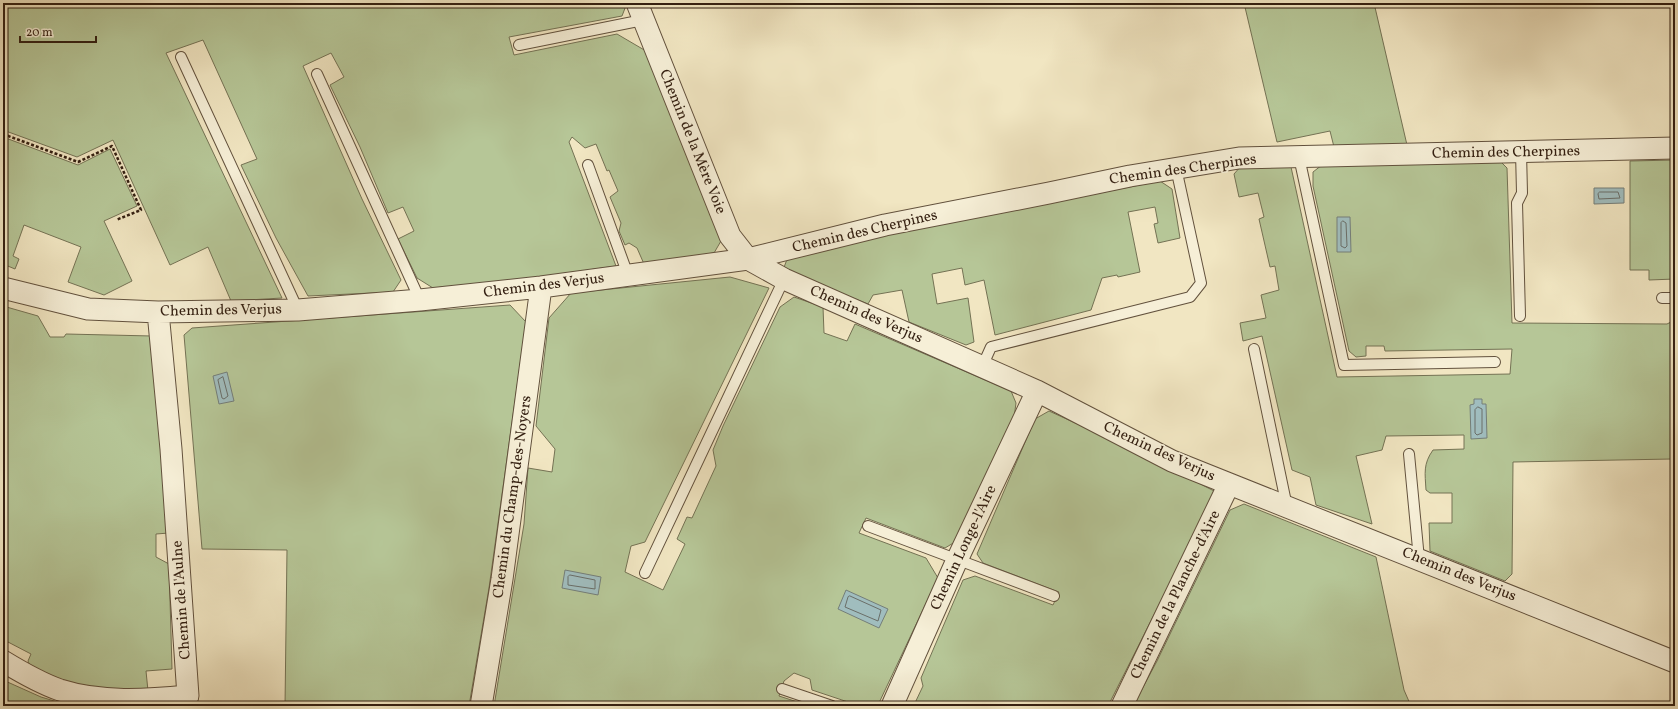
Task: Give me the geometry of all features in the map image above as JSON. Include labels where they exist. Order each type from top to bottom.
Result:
[{"type":"street","name":"Chemin de la Mère Voie","points":[[640,12],[730,236],[748,260]]},
{"type":"street","name":"Chemin des Cherpines","points":[[748,260],[885,225],[1049,194],[1130,176],[1239,158],[1675,148]]},
{"type":"street","name":"Chemin des Verjus","points":[[3,288],[88,309],[158,312],[298,310],[420,300],[541,287],[748,260],[784,278],[1037,392],[1172,461],[1675,662]]},
{"type":"street","name":"Chemin du Champ-des-Noyers","points":[[481,706],[502,580],[541,287]]},
{"type":"street","name":"Chemin de l'Aulne","points":[[3,661],[28,676],[61,690],[92,696],[150,700],[188,696],[171,449],[158,312]]},
{"type":"street","name":"Chemin Longe-l'Aire","points":[[892,706],[957,560],[1037,392]]},
{"type":"street","name":"Chemin de la Planche-d'Aire","points":[[1122,706],[1229,484]]},
{"type":"lane","name":"Chemin de la Mère Voie","points":[[519,44],[640,12]]},
{"type":"lane","points":[[181,57],[298,310]]},
{"type":"lane","points":[[316,74],[420,300]]},
{"type":"lane","points":[[1520,316],[1517,204],[1522,193],[1521,152]]},
{"type":"lane","points":[[1299,157],[1344,364],[1495,362]]},
{"type":"lane","points":[[588,165],[628,275]]},
{"type":"lane","points":[[982,367],[991,347],[1190,297],[1201,283],[1176,168]]},
{"type":"lane","points":[[645,573],[784,278]]},
{"type":"lane","points":[[1662,298],[1675,298]]},
{"type":"lane","points":[[1254,349],[1287,507]]},
{"type":"lane","points":[[1410,454],[1419,559]]},
{"type":"lane","points":[[868,526],[1054,596]]},
{"type":"lane","points":[[782,689],[832,706]]},
{"type":"path","points":[[3,134],[78,162],[112,146],[141,210],[116,220]]},
{"type":"green space","points":[[3,3],[627,3],[622,16],[509,37],[514,55],[617,34],[646,51],[721,241],[714,253],[644,264],[637,248],[629,243],[625,245],[619,231],[621,223],[610,197],[618,191],[609,170],[607,171],[596,144],[585,148],[572,137],[569,142],[616,266],[519,280],[433,288],[417,278],[398,239],[414,231],[403,207],[388,213],[360,147],[330,85],[344,77],[331,53],[303,66],[362,199],[401,280],[393,292],[308,296],[276,238],[241,165],[257,159],[203,40],[166,53],[282,298],[231,301],[208,247],[170,265],[113,140],[77,157],[3,130]]},
{"type":"green space","points":[[1244,3],[1374,3],[1407,145],[1334,147],[1330,131],[1277,142]]},
{"type":"green space","points":[[3,137],[78,165],[110,149],[137,206],[104,221],[132,281],[104,295],[68,282],[81,247],[24,225],[13,256],[19,259],[15,269],[3,264]]},
{"type":"green space","points":[[1675,160],[1675,279],[1649,280],[1649,270],[1630,270],[1630,161]]},
{"type":"green space","points":[[1500,161],[1507,168],[1512,323],[1667,324],[1675,320],[1675,439],[1671,439],[1672,459],[1513,462],[1512,574],[1505,581],[1430,551],[1429,523],[1452,523],[1452,493],[1430,493],[1426,490],[1426,464],[1433,450],[1464,449],[1464,435],[1386,436],[1382,450],[1356,456],[1372,524],[1316,505],[1310,477],[1292,470],[1262,336],[1243,341],[1240,323],[1266,318],[1261,295],[1279,290],[1275,266],[1270,267],[1259,219],[1264,217],[1258,193],[1239,197],[1234,174],[1241,166],[1291,167],[1337,377],[1510,374],[1512,349],[1385,351],[1384,346],[1366,346],[1366,356],[1356,357],[1349,351],[1313,186],[1313,172],[1322,165]]},
{"type":"green space","points":[[1160,181],[1172,189],[1180,238],[1158,243],[1154,224],[1158,223],[1155,207],[1128,212],[1140,272],[1118,277],[1117,275],[1102,278],[1091,310],[995,335],[984,280],[965,285],[962,268],[932,274],[937,304],[968,298],[974,342],[966,345],[909,322],[902,290],[873,295],[868,304],[783,270],[789,254]]},
{"type":"green space","points":[[730,277],[769,288],[645,542],[631,546],[625,572],[663,590],[685,544],[677,539],[687,517],[692,518],[716,466],[713,450],[723,426],[780,307],[794,297],[823,307],[824,333],[847,341],[855,324],[1011,391],[1016,403],[1014,418],[955,542],[945,548],[866,518],[859,533],[926,558],[938,578],[878,705],[860,706],[812,690],[810,679],[794,673],[784,681],[779,696],[810,706],[494,706],[524,524],[528,468],[552,472],[555,449],[536,426],[549,318],[571,293]]},
{"type":"green space","points":[[510,305],[526,322],[489,588],[469,706],[285,706],[287,550],[202,549],[184,335],[192,328]]},
{"type":"green space","points":[[3,306],[38,316],[50,337],[64,337],[66,334],[152,336],[169,533],[156,534],[156,557],[169,564],[172,669],[146,671],[148,691],[96,688],[56,679],[31,668],[28,661],[31,654],[8,642],[3,653]]},
{"type":"green space","points":[[1049,411],[1126,446],[1216,492],[1108,706],[907,706],[908,704],[914,705],[923,686],[921,678],[963,580],[975,576],[1053,605],[1059,592],[983,563],[977,554],[1035,419]]},
{"type":"green space","points":[[1244,504],[1376,557],[1404,690],[1411,706],[1133,706],[1157,661],[1230,510]]},
{"type":"green space","points":[[3,680],[41,697],[71,706],[3,706]]},
{"type":"water","points":[[1594,188],[1624,188],[1624,203],[1594,204]]},
{"type":"water","points":[[1337,217],[1350,217],[1351,252],[1337,252]]},
{"type":"water","points":[[227,372],[234,401],[219,404],[213,376]]},
{"type":"water","points":[[1474,399],[1482,399],[1482,404],[1486,404],[1487,438],[1471,439],[1470,405],[1474,404]]},
{"type":"water","points":[[565,570],[601,577],[598,595],[562,588]]},
{"type":"water","points":[[846,590],[888,609],[879,628],[838,609]]}]
